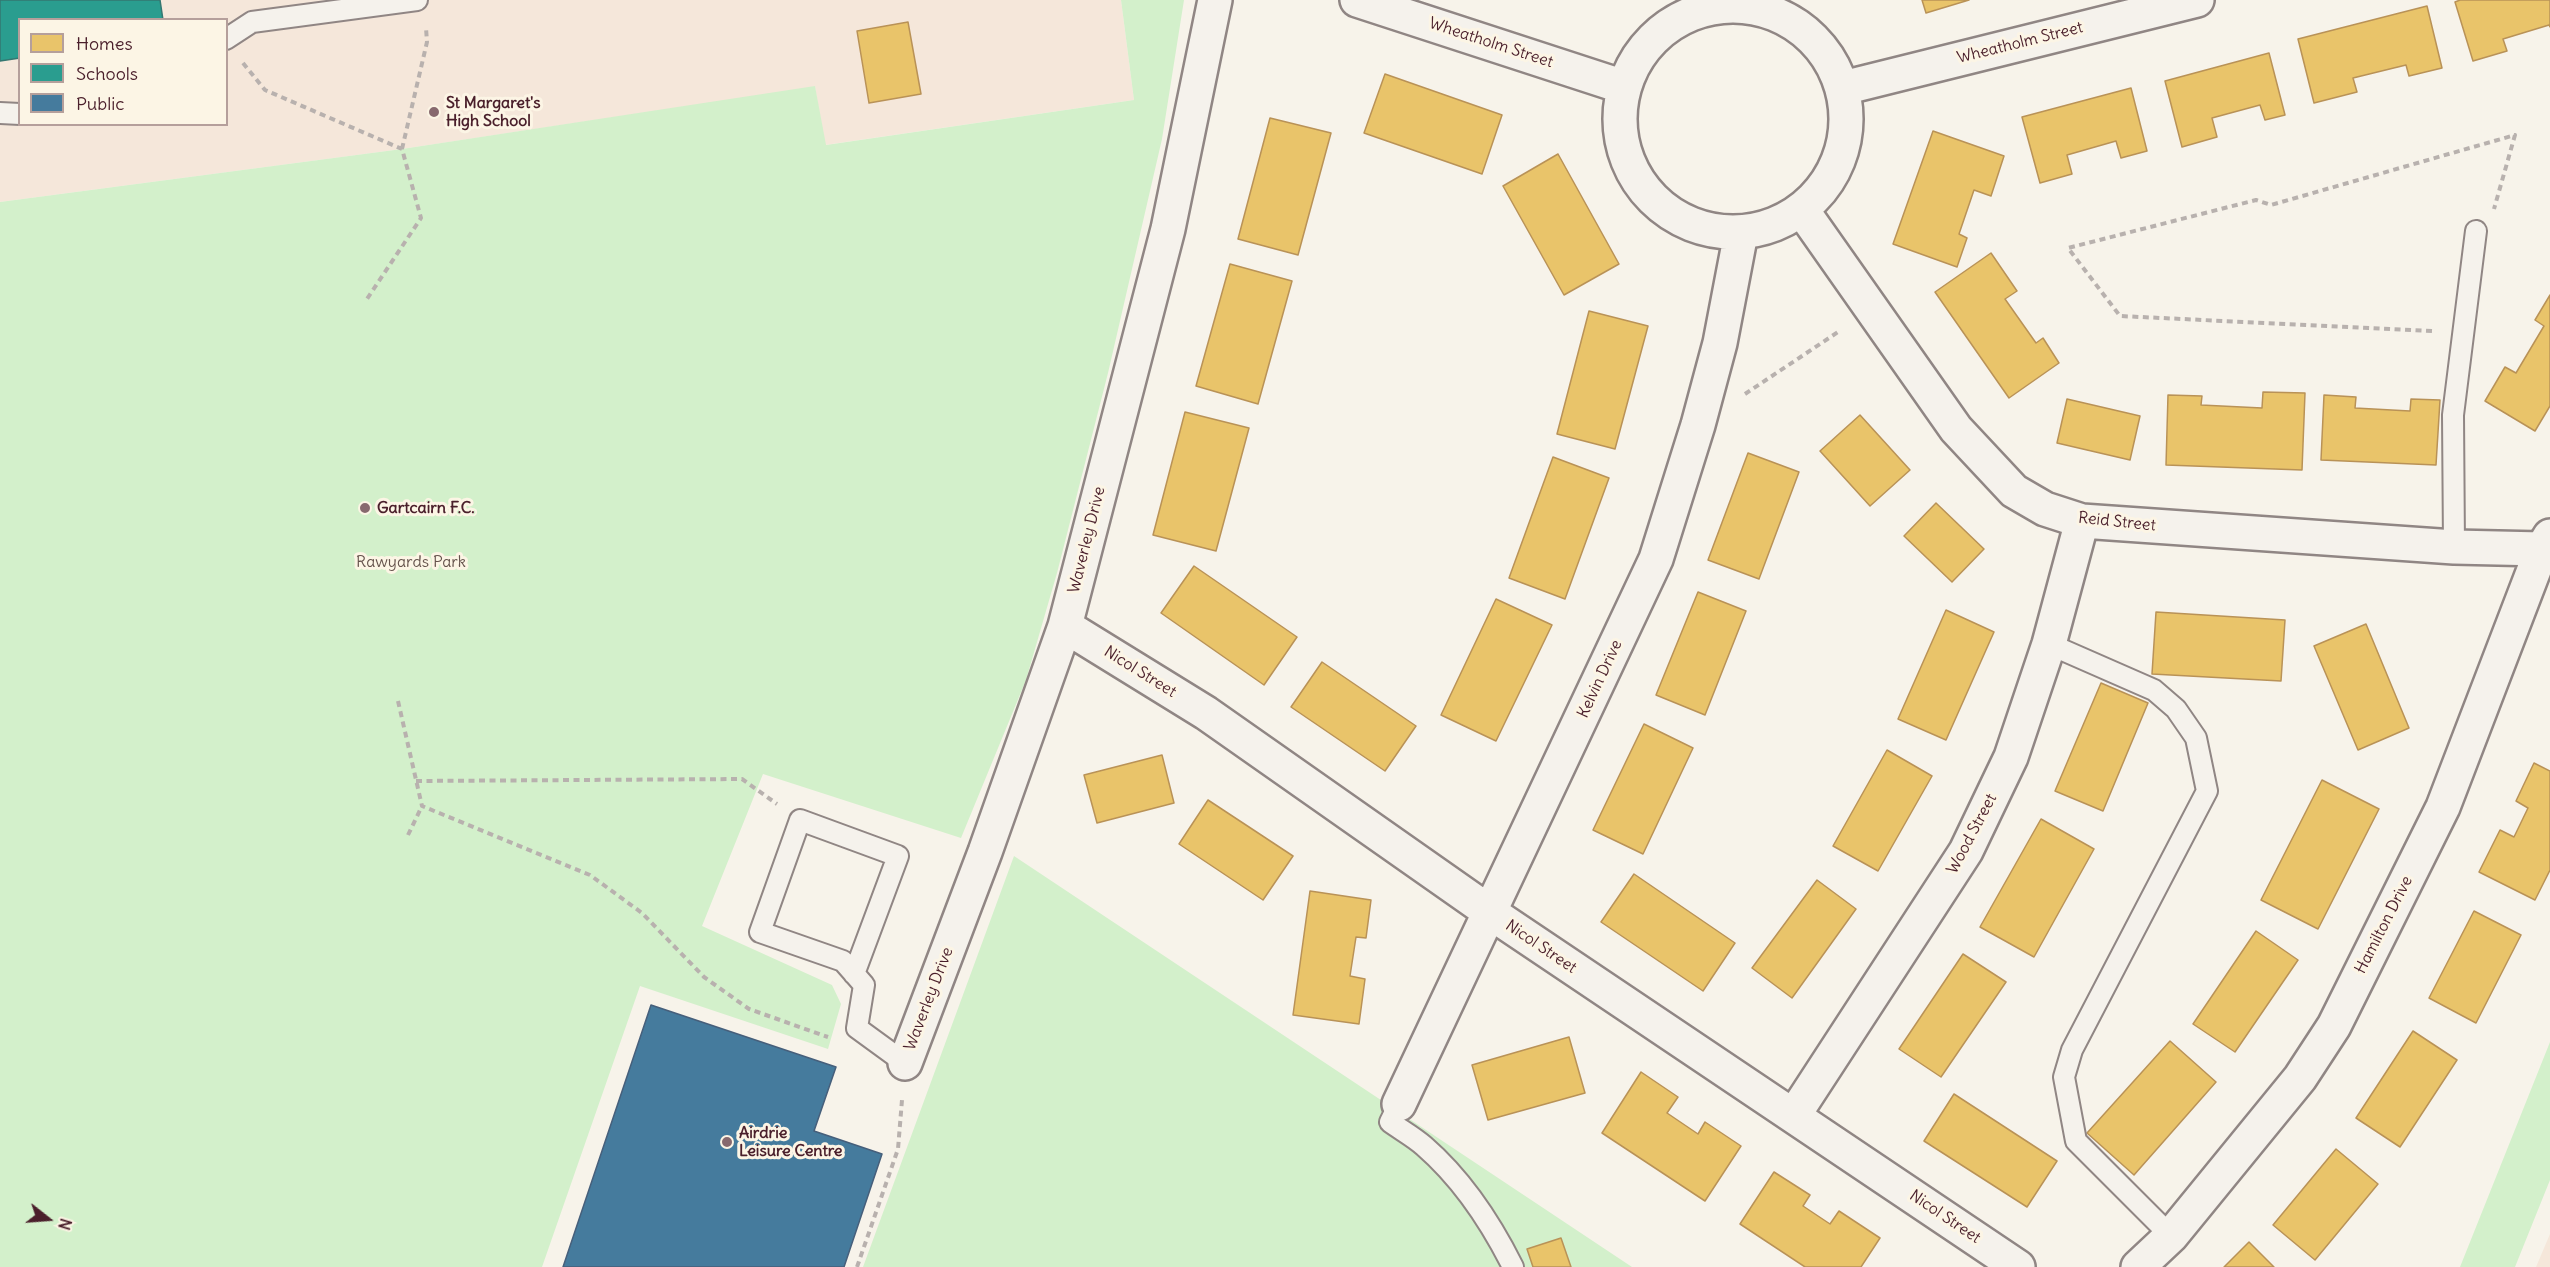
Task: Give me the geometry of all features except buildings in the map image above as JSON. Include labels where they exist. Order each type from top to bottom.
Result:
[{"type":"street","name":"Waverley Drive","points":[[905,1064],[985,852],[1065,626],[1167,229],[1215,0]]},
{"type":"street","name":"Wheatholm Street","points":[[1357,0],[1624,87]]},
{"type":"street","name":"Wheatholm Street","points":[[1842,88],[2197,0]]},
{"type":"street","points":[[1731,2],[1770,11],[1799,26],[1825,52],[1842,88],[1846,136],[1833,174],[1802,210],[1780,223],[1742,233],[1705,230],[1669,214],[1641,186],[1629,166],[1619,127],[1624,87],[1651,40],[1683,16],[1731,2]]},
{"type":"street","name":"Reid Street","points":[[1802,210],[1956,429],[2014,491],[2045,509],[2082,521],[2454,547],[2546,542]]},
{"type":"street","name":"Kelvin Drive","points":[[1399,1104],[1656,559],[1698,425],[1720,343],[1742,233]]},
{"type":"street","name":"Wood Street","points":[[1794,1115],[1966,851],[2011,758],[2049,644],[2082,521]]},
{"type":"street","name":"Hamilton Drive","points":[[2138,1267],[2171,1236],[2300,1077],[2334,1026],[2443,807],[2546,542]]},
{"type":"street","name":"Nicol Street","points":[[1065,626],[1206,713],[1491,913],[2018,1267]]},
{"type":"lane","points":[[228,38],[252,22],[417,0]]},
{"type":"lane","points":[[0,113],[18,114]]},
{"type":"lane","points":[[2454,547],[2453,415],[2476,231]]},
{"type":"lane","points":[[2049,644],[2154,690],[2176,709],[2196,738],[2207,791],[2072,1050],[2064,1077],[2076,1141],[2171,1236]]},
{"type":"lane","points":[[854,974],[898,856],[800,820],[760,932],[843,961],[854,974],[864,985],[857,1029],[905,1064]]},
{"type":"lane","points":[[1399,1104],[1390,1122],[1424,1146],[1455,1178],[1494,1231],[1513,1267]]},
{"type":"path","points":[[365,302],[421,218],[402,149],[427,42],[426,21]]},
{"type":"path","points":[[242,63],[265,90],[402,149]]},
{"type":"path","points":[[2464,333],[2120,316],[2068,248],[2256,200],[2271,205],[2515,135],[2490,222],[2476,231]]},
{"type":"path","points":[[1698,425],[1872,310]]},
{"type":"path","points":[[398,701],[422,806],[408,834]]},
{"type":"path","points":[[416,781],[742,779],[800,820]]},
{"type":"path","points":[[422,806],[590,875],[642,913],[704,977],[749,1009],[839,1041]]},
{"type":"path","points":[[857,1267],[898,1149],[905,1064]]},
{"type":"shaded area","name":"St Margaret's High School","points":[[0,0],[1121,0],[1134,100],[825,145],[815,87],[402,149],[0,202]]},
{"type":"shaded area","points":[[2550,1234],[2550,1267],[2536,1267]]},
{"type":"green space","name":"Rawyards Park","points":[[1121,0],[1184,0],[1162,139],[1108,373],[1057,573],[1026,680],[961,838],[763,774],[702,926],[832,985],[841,1004],[828,1049],[640,986],[542,1267],[0,1267],[0,202],[402,149],[815,86],[826,145],[1134,100]]},
{"type":"green space","points":[[1014,856],[1632,1267],[863,1267]]},
{"type":"green space","points":[[2550,1042],[2550,1180],[2515,1267],[2460,1267]]},
{"type":"place","name":"St Margaret's High School","points":[[434,112]]},
{"type":"place","name":"Gartcairn F.C.","points":[[365,508]]},
{"type":"place","name":"Airdrie Leisure Centre","points":[[727,1142]]}]
